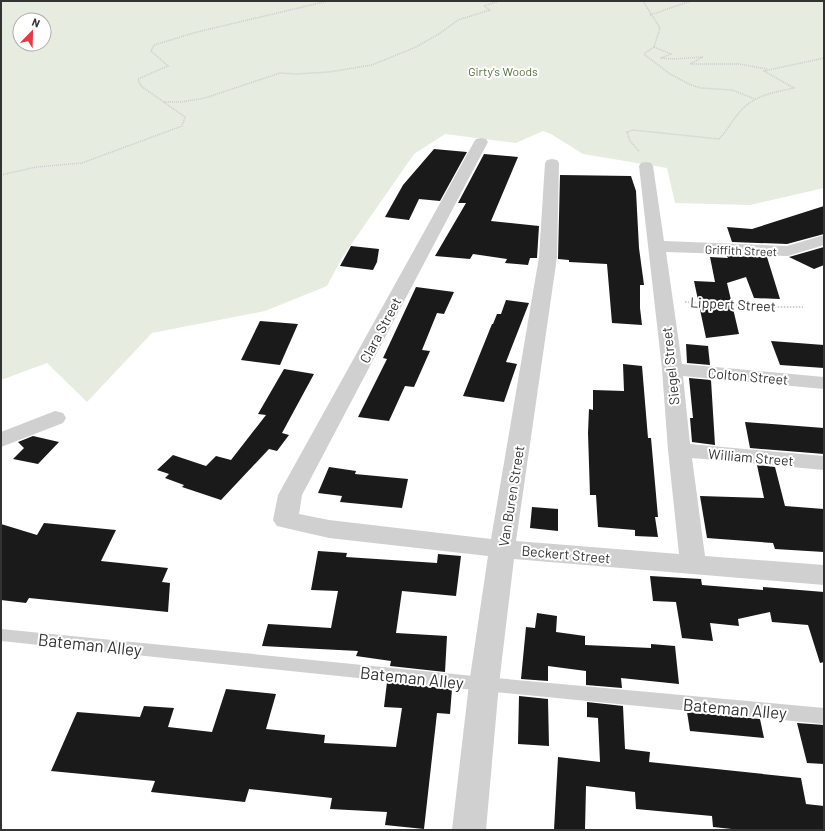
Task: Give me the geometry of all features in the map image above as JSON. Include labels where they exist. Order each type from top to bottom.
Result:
[{"type":"street","name":"Clara Street","points":[[286,520],[290,495],[482,142]]},
{"type":"street","name":"Van Buren Street","points":[[469,830],[484,684],[502,549],[548,256],[552,163]]},
{"type":"street","name":"Siegel Street","points":[[646,166],[672,369],[679,450],[693,565]]},
{"type":"street","name":"Griffith Street","points":[[656,246],[788,252],[824,240]]},
{"type":"street","name":"Colton Street","points":[[672,369],[824,383]]},
{"type":"street","points":[[1,440],[55,418]]},
{"type":"street","name":"William Street","points":[[679,450],[824,464]]},
{"type":"street","name":"Beckert Street","points":[[286,520],[329,529],[502,549],[824,575]]},
{"type":"lane","name":"Bateman Alley","points":[[1,635],[484,684],[824,716]]},
{"type":"path","points":[[1,175],[36,167],[82,162],[182,126],[185,117],[141,86],[138,79],[168,66],[151,51],[154,45],[177,37],[298,10],[328,1]]},
{"type":"path","points":[[163,102],[181,102],[205,98],[280,73],[296,74],[335,71],[372,65],[416,47],[439,34],[458,20],[490,10],[484,6],[499,1]]},
{"type":"path","points":[[643,1],[650,15],[660,28],[654,47],[645,53],[645,55],[658,66],[696,87],[741,92],[755,99]]},
{"type":"path","points":[[650,15],[691,1]]},
{"type":"path","points":[[654,47],[671,54],[661,58],[673,59],[703,56],[690,64],[739,64],[759,66],[768,69],[782,68],[788,65],[824,58]]},
{"type":"path","points":[[646,166],[646,159],[630,141],[627,132],[633,130],[719,139],[726,132],[738,113],[755,99],[760,96],[794,88],[764,71],[768,69]]},
{"type":"path","name":"Lippert Street","points":[[663,300],[756,306],[803,307]]},
{"type":"green space","name":"Girty's Woods","points":[[1,1],[824,1],[824,188],[750,205],[675,203],[667,168],[583,154],[551,134],[543,131],[516,143],[445,134],[414,154],[343,256],[327,286],[265,311],[152,333],[87,402],[47,363],[1,380]]},
{"type":"building","points":[[434,149],[467,152],[440,201],[419,199],[409,220],[385,217],[403,185]]},
{"type":"building","points":[[484,154],[518,157],[491,221],[539,226],[537,258],[530,258],[528,265],[505,263],[507,259],[473,254],[470,259],[435,256],[466,203],[458,203]]},
{"type":"building","points":[[560,175],[631,176],[636,191],[639,248],[644,285],[640,285],[642,325],[612,323],[607,264],[569,262],[569,260],[558,259]]},
{"type":"building","points":[[824,206],[824,234],[787,244],[732,242],[727,227],[752,229]]},
{"type":"building","points":[[351,246],[379,249],[377,262],[373,270],[340,266]]},
{"type":"building","points":[[824,247],[824,265],[814,269],[789,257]]},
{"type":"building","points":[[727,256],[767,257],[780,299],[754,298],[746,277],[727,283],[739,334],[706,338],[694,281],[715,282],[710,257],[728,258]]},
{"type":"building","points":[[416,287],[454,292],[444,314],[437,313],[422,350],[430,351],[414,387],[405,386],[389,421],[358,417],[387,359],[383,358]]},
{"type":"building","points":[[506,300],[529,303],[506,362],[517,364],[504,402],[463,396],[492,324],[497,314],[501,314]]},
{"type":"building","points":[[260,321],[298,324],[280,365],[241,360]]},
{"type":"building","points":[[771,341],[824,345],[824,368],[780,365]]},
{"type":"building","points":[[686,344],[708,346],[710,365],[687,363]]},
{"type":"building","points":[[623,364],[642,366],[648,438],[651,438],[658,517],[655,517],[658,537],[635,536],[635,530],[598,527],[596,495],[590,495],[588,433],[589,409],[593,410],[593,390],[624,391]]},
{"type":"building","points":[[284,369],[314,374],[282,433],[289,435],[277,451],[269,449],[221,500],[182,487],[184,485],[165,478],[169,474],[157,470],[173,455],[206,466],[216,456],[231,460],[266,415],[258,414]]},
{"type":"building","points":[[689,378],[711,380],[715,445],[692,442],[690,418],[693,418]]},
{"type":"building","points":[[745,422],[824,428],[824,454],[750,448]]},
{"type":"building","points":[[33,436],[59,442],[38,464],[13,459],[24,448],[18,442]]},
{"type":"building","points":[[757,465],[775,467],[785,506],[824,509],[824,552],[775,549],[773,543],[707,538],[700,496],[764,498]]},
{"type":"building","points":[[329,467],[356,471],[355,474],[408,479],[402,508],[340,502],[342,496],[318,493]]},
{"type":"building","points":[[532,507],[558,509],[558,531],[530,528]]},
{"type":"building","points":[[44,523],[116,530],[101,561],[168,568],[162,582],[170,583],[168,612],[29,598],[26,603],[1,600],[1,524],[37,535]]},
{"type":"building","points":[[318,551],[347,553],[346,557],[437,563],[438,554],[461,556],[456,596],[402,591],[396,633],[447,636],[445,672],[390,666],[391,661],[356,656],[358,651],[262,646],[268,624],[331,628],[338,591],[311,590]]},
{"type":"building","points":[[650,576],[701,579],[702,585],[763,590],[763,587],[824,592],[824,662],[820,663],[808,625],[772,622],[770,612],[738,619],[739,626],[710,623],[713,641],[682,638],[676,602],[653,601]]},
{"type":"building","points":[[537,613],[557,616],[556,632],[585,636],[585,645],[651,648],[651,644],[675,646],[679,684],[621,678],[622,688],[586,685],[586,671],[548,666],[548,681],[521,679],[526,627],[535,628]]},
{"type":"building","points":[[387,682],[452,689],[450,714],[437,713],[424,829],[385,825],[387,812],[330,809],[332,798],[249,789],[245,802],[151,792],[155,781],[51,771],[77,712],[140,717],[144,706],[174,708],[168,727],[212,732],[226,689],[276,694],[266,729],[325,735],[324,743],[396,747],[402,708],[384,707]]},
{"type":"building","points":[[519,696],[548,699],[549,746],[518,744]]},
{"type":"building","points":[[587,702],[623,706],[625,749],[650,752],[649,762],[801,778],[806,804],[824,806],[824,830],[741,830],[713,827],[712,816],[636,809],[635,792],[586,786],[585,830],[554,830],[558,757],[600,762],[598,718],[587,717]]},
{"type":"building","points":[[687,712],[760,719],[764,738],[690,731]]},
{"type":"building","points":[[797,723],[824,725],[824,764],[807,763]]}]
